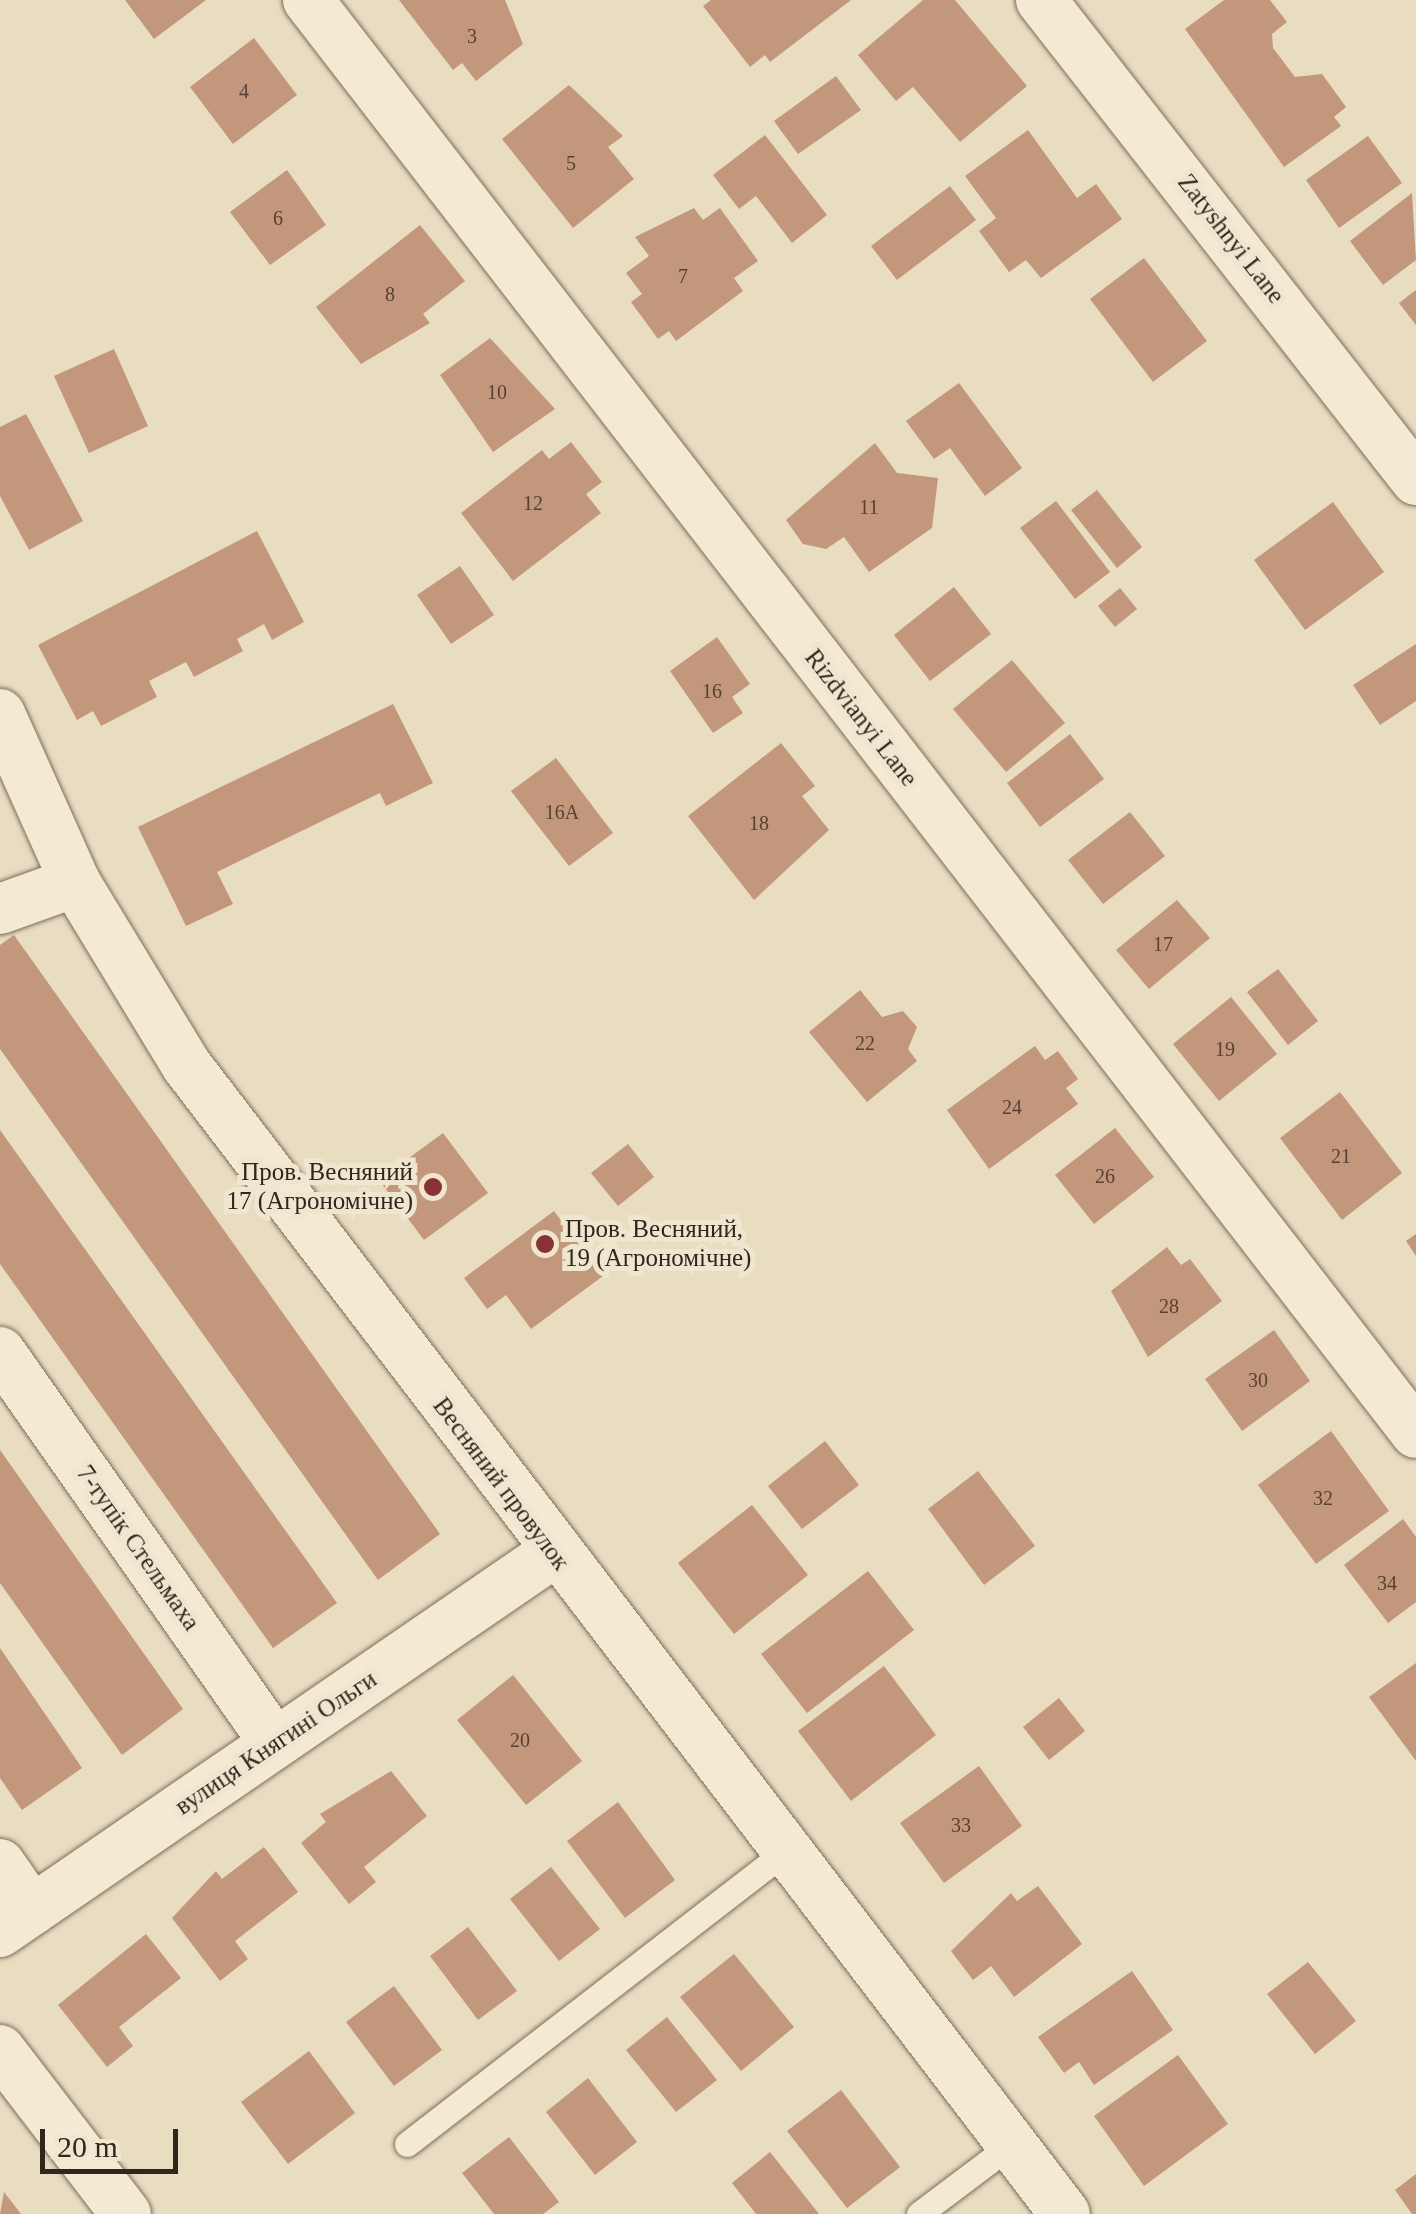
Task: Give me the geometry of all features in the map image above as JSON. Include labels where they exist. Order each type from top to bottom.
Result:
[{"type":"street","name":"Rizdvianyi Lane","points":[[308,0],[1416,1433]]},
{"type":"street","name":"Zatyshnyi Lane","points":[[1042,0],[1416,480]]},
{"type":"street","name":"Весняний провулок","points":[[0,714],[74,882],[187,1066],[552,1554],[1065,2214]]},
{"type":"street","points":[[0,909],[74,882]]},
{"type":"street","name":"7-тупік Стельмаха","points":[[0,1352],[276,1743]]},
{"type":"street","name":"вулиця Княгині Ольги","points":[[16,1921],[552,1554]]},
{"type":"street","points":[[0,1864],[16,1921]]},
{"type":"street","points":[[0,2050],[126,2214]]},
{"type":"lane","points":[[407,2144],[782,1854]]},
{"type":"lane","points":[[919,2214],[1012,2144]]},
{"type":"building","points":[[125,0],[206,0],[154,39]]},
{"type":"building","points":[[399,0],[505,0],[523,44],[476,81],[462,63],[453,70]]},
{"type":"building","points":[[711,0],[851,0],[770,62],[765,55],[750,67],[703,6]]},
{"type":"building","points":[[923,0],[955,0],[1027,86],[960,142],[913,87],[896,101],[858,55]]},
{"type":"building","points":[[1224,0],[1270,0],[1287,22],[1272,34],[1273,48],[1295,77],[1322,74],[1346,107],[1334,117],[1341,126],[1284,167],[1185,29]]},
{"type":"building","points":[[254,38],[297,95],[233,144],[190,87]]},
{"type":"building","points":[[836,76],[861,110],[798,154],[774,121]]},
{"type":"building","points":[[569,85],[623,136],[608,147],[634,179],[573,228],[502,139]]},
{"type":"building","points":[[1028,130],[1077,198],[1096,184],[1122,219],[1041,278],[1026,260],[1009,272],[979,231],[996,218],[965,176]]},
{"type":"building","points":[[765,135],[827,215],[792,243],[756,196],[739,209],[713,175]]},
{"type":"building","points":[[1368,136],[1402,183],[1339,228],[1306,180]]},
{"type":"building","points":[[287,170],[326,225],[270,265],[230,212]]},
{"type":"building","points":[[950,186],[976,220],[897,280],[871,246]]},
{"type":"building","points":[[1412,193],[1416,260],[1383,285],[1350,241]]},
{"type":"building","points":[[694,208],[703,220],[720,208],[758,261],[734,278],[743,291],[676,341],[669,331],[658,339],[631,302],[642,294],[626,273],[649,256],[635,237]]},
{"type":"building","points":[[420,225],[465,281],[423,314],[430,323],[361,364],[316,307]]},
{"type":"building","points":[[1144,258],[1207,341],[1153,382],[1090,299]]},
{"type":"building","points":[[1416,290],[1416,325],[1399,303]]},
{"type":"building","points":[[490,338],[555,409],[493,452],[440,375]]},
{"type":"building","points":[[114,349],[148,426],[89,453],[54,376]]},
{"type":"building","points":[[959,383],[1022,468],[985,496],[950,448],[934,459],[906,421]]},
{"type":"building","points":[[26,414],[83,521],[29,550],[0,496],[0,427]]},
{"type":"building","points":[[571,442],[602,482],[586,494],[601,513],[513,581],[461,513],[542,450],[549,459]]},
{"type":"building","points":[[875,443],[897,473],[938,478],[932,528],[869,572],[844,537],[826,549],[803,544],[786,520]]},
{"type":"building","points":[[1097,490],[1142,547],[1117,568],[1071,510]]},
{"type":"building","points":[[1056,501],[1110,572],[1075,599],[1020,528]]},
{"type":"building","points":[[1333,502],[1384,572],[1305,630],[1254,560]]},
{"type":"building","points":[[257,531],[304,622],[272,640],[264,624],[237,639],[243,651],[194,677],[186,662],[149,681],[157,697],[101,726],[93,711],[77,720],[38,645]]},
{"type":"building","points":[[460,566],[494,615],[451,644],[417,595]]},
{"type":"building","points":[[954,587],[991,634],[930,681],[894,635]]},
{"type":"building","points":[[1120,588],[1137,609],[1115,627],[1098,606]]},
{"type":"building","points":[[717,637],[750,684],[732,697],[743,713],[713,733],[670,671]]},
{"type":"building","points":[[1416,644],[1416,701],[1380,725],[1353,685]]},
{"type":"building","points":[[1012,660],[1065,723],[1006,772],[953,709]]},
{"type":"building","points":[[393,704],[433,783],[386,806],[380,793],[217,872],[233,904],[186,926],[138,827]]},
{"type":"building","points":[[1070,734],[1104,779],[1040,827],[1007,783]]},
{"type":"building","points":[[781,743],[815,786],[802,796],[829,830],[754,900],[688,816]]},
{"type":"building","points":[[556,758],[613,833],[569,866],[511,791]]},
{"type":"building","points":[[1130,812],[1165,856],[1103,904],[1068,860]]},
{"type":"building","points":[[1177,900],[1210,938],[1149,989],[1116,950]]},
{"type":"building","points":[[14,935],[440,1534],[378,1580],[0,1049],[0,945]]},
{"type":"building","points":[[1278,969],[1318,1021],[1288,1045],[1247,992]]},
{"type":"building","points":[[860,990],[882,1017],[903,1011],[917,1027],[908,1049],[917,1061],[867,1102],[809,1032]]},
{"type":"building","points":[[1231,997],[1277,1054],[1219,1101],[1173,1044]]},
{"type":"building","points":[[1035,1046],[1045,1060],[1058,1051],[1078,1079],[1066,1088],[1078,1104],[989,1169],[947,1110]]},
{"type":"building","points":[[1340,1092],[1402,1173],[1342,1220],[1280,1138]]},
{"type":"building","points":[[1115,1128],[1154,1177],[1094,1224],[1055,1175]]},
{"type":"building","points":[[0,1130],[337,1603],[273,1648],[0,1264]]},
{"type":"building","name":"Пров. Весняний 17 (Агрономічне)","points":[[443,1133],[488,1193],[424,1240],[379,1180]]},
{"type":"building","points":[[628,1144],[654,1177],[618,1206],[591,1173]]},
{"type":"building","name":"Пров. Весняний, 19 (Агрономічне)","points":[[554,1211],[603,1276],[531,1329],[506,1295],[487,1309],[464,1278]]},
{"type":"building","points":[[1416,1234],[1416,1256],[1406,1241]]},
{"type":"building","points":[[1167,1247],[1181,1265],[1190,1259],[1222,1301],[1148,1357],[1111,1291]]},
{"type":"building","points":[[1274,1330],[1310,1381],[1242,1431],[1205,1379]]},
{"type":"building","points":[[1331,1431],[1389,1511],[1316,1564],[1258,1485]]},
{"type":"building","points":[[825,1441],[859,1485],[802,1529],[768,1486]]},
{"type":"building","points":[[0,1450],[183,1709],[122,1755],[0,1583]]},
{"type":"building","points":[[978,1471],[1035,1546],[984,1585],[928,1509]]},
{"type":"building","points":[[752,1505],[808,1575],[734,1634],[678,1563]]},
{"type":"building","points":[[1403,1519],[1416,1537],[1416,1602],[1388,1623],[1344,1565]]},
{"type":"building","points":[[868,1571],[914,1630],[807,1713],[761,1654]]},
{"type":"building","points":[[0,1648],[82,1768],[22,1810],[0,1778]]},
{"type":"building","points":[[1416,1663],[1416,1761],[1369,1697]]},
{"type":"building","points":[[884,1666],[936,1735],[851,1801],[798,1731]]},
{"type":"building","points":[[513,1675],[582,1761],[526,1805],[457,1720]]},
{"type":"building","points":[[1059,1698],[1085,1731],[1049,1760],[1023,1727]]},
{"type":"building","points":[[979,1766],[1022,1826],[944,1883],[900,1823]]},
{"type":"building","points":[[391,1771],[427,1816],[364,1867],[376,1882],[349,1904],[301,1843],[326,1822],[320,1814]]},
{"type":"building","points":[[618,1802],[675,1880],[625,1918],[567,1841]]},
{"type":"building","points":[[264,1847],[298,1892],[235,1941],[248,1959],[220,1981],[172,1918],[216,1871],[222,1879]]},
{"type":"building","points":[[551,1867],[600,1929],[559,1961],[510,1899]]},
{"type":"building","points":[[1038,1886],[1082,1944],[1014,1997],[991,1966],[973,1980],[951,1951],[1011,1893],[1017,1901]]},
{"type":"building","points":[[468,1927],[517,1991],[478,2020],[430,1956]]},
{"type":"building","points":[[146,1934],[181,1978],[119,2027],[133,2046],[107,2067],[58,2005]]},
{"type":"building","points":[[734,1954],[794,2027],[741,2071],[680,1997]]},
{"type":"building","points":[[1308,1962],[1356,2021],[1315,2054],[1267,1994]]},
{"type":"building","points":[[1132,1971],[1173,2030],[1094,2085],[1079,2062],[1064,2073],[1038,2037]]},
{"type":"building","points":[[394,1986],[442,2050],[394,2086],[346,2022]]},
{"type":"building","points":[[667,2017],[717,2080],[676,2112],[626,2050]]},
{"type":"building","points":[[309,2051],[355,2113],[288,2164],[241,2102]]},
{"type":"building","points":[[1178,2055],[1228,2124],[1144,2186],[1094,2116]]},
{"type":"building","points":[[588,2078],[637,2142],[595,2175],[546,2112]]},
{"type":"building","points":[[841,2090],[900,2167],[847,2208],[787,2131]]},
{"type":"building","points":[[509,2137],[559,2202],[543,2214],[494,2214],[462,2173]]},
{"type":"building","points":[[770,2152],[819,2214],[756,2214],[732,2183]]},
{"type":"building","points":[[1416,2174],[1416,2214],[1412,2214],[1395,2190]]},
{"type":"building","points":[[4,2192],[21,2214],[0,2214]]},
{"type":"place","name":"Пров. Весняний 17 (Агрономічне)","points":[[433,1187]]},
{"type":"place","name":"Пров. Весняний, 19 (Агрономічне)","points":[[545,1244]]}]
